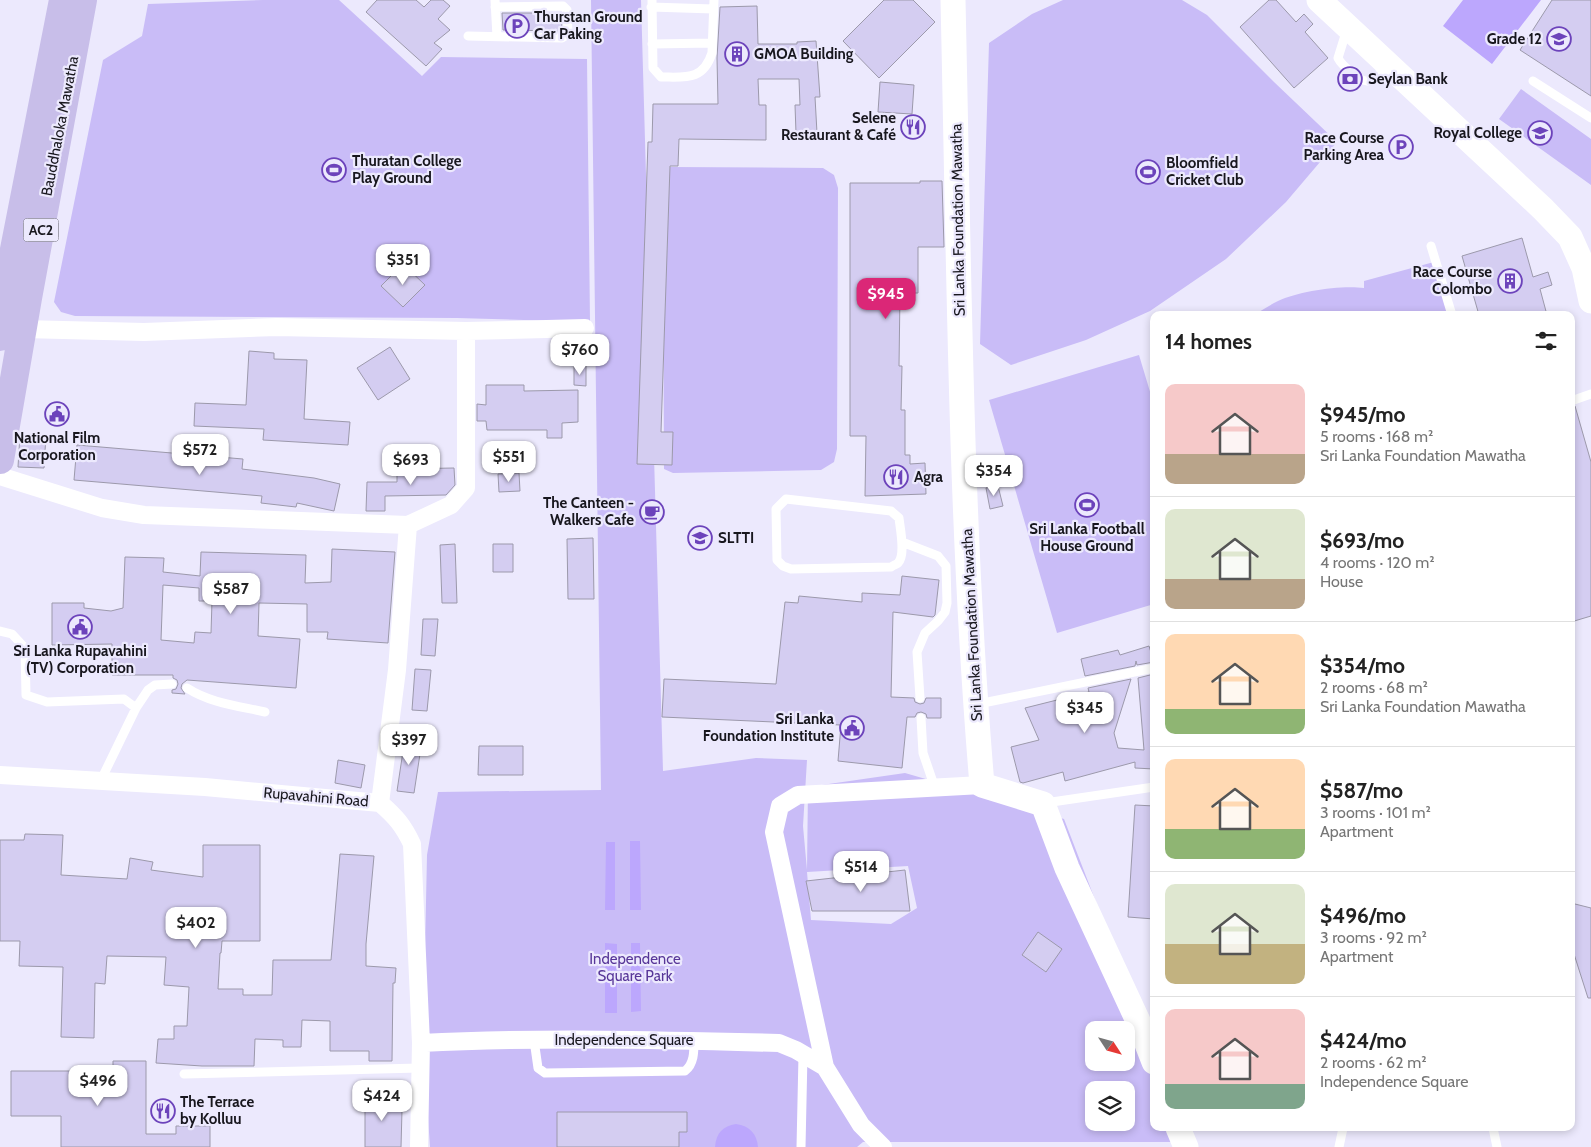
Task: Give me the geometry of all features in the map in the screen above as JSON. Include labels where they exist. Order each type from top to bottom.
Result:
[{"type":"main road","name":"Bauddhaloka Mawatha","points":[[0,460],[7,286],[63,0]]},
{"type":"main road","name":"Bauddhaloka Mawatha","points":[[6,328],[84,0]]},
{"type":"street","name":"Sri Lanka Foundation Mawatha","points":[[953,0],[962,431],[975,705],[982,786]]},
{"type":"street","points":[[1319,0],[1543,209],[1581,237],[1584,268],[1591,301]]},
{"type":"street","points":[[6,328],[144,332],[277,327],[466,331],[585,328]]},
{"type":"street","points":[[0,476],[102,508],[144,515],[408,525],[451,505],[466,488],[466,331]]},
{"type":"street","points":[[380,803],[397,670],[408,525]]},
{"type":"street","name":"Rupavahini Road","points":[[0,775],[205,787],[380,803],[404,827],[412,844],[421,1043]]},
{"type":"street","points":[[825,1067],[774,832],[780,806],[798,795],[935,788],[982,786],[1043,804],[1067,868],[1138,1021],[1150,1052]]},
{"type":"street","name":"Independence Square","points":[[421,1043],[534,1040],[780,1043],[825,1067],[861,1126],[883,1147]]},
{"type":"street","points":[[419,1147],[419,1068],[421,1043]]},
{"type":"street","points":[[1179,1131],[1186,1147]]},
{"type":"lane","points":[[468,36],[497,37],[562,38],[568,34],[567,10],[563,6],[557,5],[495,3],[497,37]]},
{"type":"lane","points":[[651,4],[714,5],[712,43],[709,62],[704,69],[692,77],[661,77],[656,73],[652,68],[651,4]]},
{"type":"lane","points":[[652,44],[712,43]]},
{"type":"lane","points":[[1533,80],[1591,118]]},
{"type":"lane","points":[[1431,246],[1451,311]]},
{"type":"lane","points":[[1575,400],[1591,394]]},
{"type":"lane","points":[[786,499],[891,511],[899,518],[902,542],[901,558],[898,564],[891,567],[791,568],[784,566],[777,560],[776,509],[786,499]]},
{"type":"lane","points":[[902,542],[938,556],[946,566],[948,603],[945,612],[925,633],[917,652],[920,698]]},
{"type":"lane","points":[[0,632],[12,634],[26,648],[26,695],[47,702],[124,699],[136,708]]},
{"type":"lane","points":[[975,705],[1150,669]]},
{"type":"lane","points":[[101,780],[136,708],[155,685],[172,684]]},
{"type":"lane","points":[[187,688],[211,700],[265,712]]},
{"type":"lane","points":[[921,718],[923,754],[935,788]]},
{"type":"lane","points":[[1043,804],[1150,788]]},
{"type":"lane","points":[[534,1040],[538,1068],[545,1073],[685,1071],[690,1067],[694,1054],[694,1041]]},
{"type":"lane","points":[[801,1147],[803,1054]]},
{"type":"lane","points":[[184,1074],[419,1068]]},
{"type":"lane","points":[[1340,1147],[1343,1131]]},
{"type":"lane","points":[[1493,1131],[1496,1147]]},
{"type":"green space","name":"Thuratan College Play Ground","points":[[263,0],[339,0],[422,76],[441,57],[587,59],[590,322],[457,318],[75,316],[61,312],[54,302],[103,60],[142,36],[148,4]]},
{"type":"green space","name":"Independence Square Park","points":[[591,0],[641,0],[663,771],[756,758],[807,760],[803,826],[807,870],[808,787],[905,773],[1064,819],[1126,980],[1150,1054],[1150,1131],[1174,1131],[1178,1142],[863,1142],[857,1147],[430,1147],[423,1043],[427,855],[438,792],[601,790]],"holes":[[[908,866],[917,908],[891,924],[811,920],[807,872]]]},
{"type":"green space","name":"Bloomfield Cricket Club","points":[[1063,0],[1182,0],[1207,15],[1337,142],[1286,202],[1226,259],[1150,311],[1086,340],[1011,365],[980,344],[989,43],[1032,14]]},
{"type":"green space","points":[[1521,89],[1591,139],[1591,185],[1499,119]]},
{"type":"green space","points":[[670,167],[823,168],[834,175],[838,188],[837,449],[834,462],[821,470],[673,473],[664,469],[663,229]]},
{"type":"green space","points":[[1434,262],[1448,311],[1261,311],[1278,301],[1297,294],[1332,288],[1364,288],[1364,281]]},
{"type":"green space","name":"Sri Lanka Football House Ground","points":[[1139,355],[1150,392],[1150,605],[1057,633],[989,400]]},
{"type":"shaded area","points":[[1463,0],[1541,0],[1492,64],[1443,26]]},
{"type":"shaded area","points":[[630,841],[640,841],[641,910],[630,910]]},
{"type":"shaded area","points":[[606,842],[615,842],[615,910],[605,910]]},
{"type":"shaded area","points":[[605,943],[617,944],[617,1013],[605,1013]]},
{"type":"shaded area","points":[[631,943],[640,943],[641,1011],[631,1012]]},
{"type":"shaded area","points":[[736,1124],[752,1131],[758,1147],[715,1147],[721,1131],[727,1126]]},
{"type":"building","points":[[377,0],[416,0],[424,7],[431,0],[443,0],[450,6],[438,19],[450,30],[434,43],[442,49],[426,66],[366,12]]},
{"type":"building","points":[[884,0],[913,0],[935,22],[879,78],[843,41]]},
{"type":"building","points":[[1269,0],[1276,0],[1296,22],[1304,14],[1313,24],[1305,32],[1328,58],[1294,88],[1240,27]]},
{"type":"building","name":"Grade 12","points":[[1552,0],[1591,0],[1591,96],[1520,50]]},
{"type":"building","points":[[757,6],[758,44],[797,44],[797,42],[816,41],[820,97],[815,97],[817,133],[796,133],[795,105],[800,105],[799,79],[758,79],[759,105],[766,105],[766,140],[679,139],[678,166],[670,166],[661,432],[673,432],[672,465],[637,464],[648,142],[652,142],[653,104],[718,104],[717,58],[720,7]]},
{"type":"building","points":[[502,13],[561,13],[562,31],[503,30]]},
{"type":"building","points":[[880,82],[914,85],[912,114],[878,112]]},
{"type":"building","points":[[920,181],[942,181],[944,247],[918,247],[918,293],[900,293],[899,366],[902,366],[901,410],[905,410],[905,455],[910,455],[910,464],[925,463],[926,494],[865,496],[866,436],[850,436],[850,183],[920,183]]},
{"type":"building","name":"Race Course Colombo","points":[[1522,238],[1533,277],[1548,272],[1552,285],[1540,289],[1546,311],[1478,311],[1462,256]]},
{"type":"building","points":[[403,264],[425,285],[403,307],[381,286]]},
{"type":"building","points":[[390,347],[410,379],[378,400],[357,368]]},
{"type":"building","points":[[249,351],[274,353],[274,359],[307,360],[304,419],[350,422],[348,445],[263,440],[264,429],[194,426],[195,403],[246,405]]},
{"type":"building","points":[[574,366],[586,366],[586,386],[574,385]]},
{"type":"building","points":[[486,385],[524,385],[524,391],[578,390],[578,422],[562,423],[562,438],[547,438],[547,430],[487,430],[486,421],[477,421],[477,404],[486,405]]},
{"type":"building","points":[[1575,406],[1591,462],[1591,616],[1575,621]]},
{"type":"building","points":[[20,434],[46,435],[44,468],[18,467]]},
{"type":"building","points":[[77,445],[243,459],[242,469],[314,478],[340,484],[334,511],[297,503],[296,507],[261,503],[262,496],[74,480]]},
{"type":"building","points":[[454,468],[455,485],[446,495],[385,496],[385,511],[366,511],[367,482],[397,482],[397,469]]},
{"type":"building","points":[[519,473],[520,491],[499,492],[498,474]]},
{"type":"building","points":[[998,486],[1003,506],[990,509],[986,488]]},
{"type":"building","points":[[593,538],[594,599],[568,599],[567,539]]},
{"type":"building","points":[[455,544],[457,603],[442,603],[440,545]]},
{"type":"building","points":[[493,544],[513,544],[513,572],[493,572]]},
{"type":"building","points":[[332,549],[395,552],[388,643],[327,639],[328,632],[307,632],[307,604],[259,603],[258,636],[300,639],[296,688],[187,680],[182,684],[181,688],[185,694],[172,693],[172,690],[176,689],[178,684],[173,675],[112,675],[112,644],[52,645],[52,603],[84,603],[84,608],[111,611],[123,608],[125,557],[164,558],[163,572],[200,576],[201,552],[306,555],[305,583],[331,582]],"holes":[[[163,585],[199,588],[199,601],[212,601],[211,633],[195,632],[194,643],[161,640]]]},
{"type":"building","points":[[902,576],[939,580],[935,615],[933,617],[893,612],[891,697],[914,698],[915,702],[920,704],[924,703],[926,698],[941,698],[941,718],[927,718],[926,714],[921,712],[917,713],[915,717],[907,717],[902,768],[838,761],[841,725],[662,717],[664,679],[776,684],[785,602],[798,603],[799,596],[862,602],[862,593],[900,595]]},
{"type":"building","points":[[423,619],[438,619],[435,656],[421,655]]},
{"type":"building","points":[[1149,646],[1150,663],[1137,665],[1136,661],[1135,666],[1085,676],[1081,659],[1118,650],[1120,655]]},
{"type":"building","points":[[415,669],[431,670],[427,711],[412,710]]},
{"type":"building","points":[[1150,675],[1150,769],[1135,768],[1135,762],[1065,781],[1063,772],[1023,783],[1020,782],[1011,747],[1039,740],[1025,708],[1089,692],[1088,688],[1131,679],[1114,733],[1118,748],[1144,750],[1138,678]]},
{"type":"building","points":[[405,738],[422,741],[414,793],[397,791]]},
{"type":"building","points":[[479,746],[523,746],[523,775],[478,775]]},
{"type":"building","points":[[338,760],[365,765],[361,788],[335,783]]},
{"type":"building","points":[[1135,805],[1150,806],[1150,919],[1128,917]]},
{"type":"building","points":[[25,834],[63,835],[61,875],[127,879],[130,858],[153,862],[151,870],[203,877],[203,845],[260,845],[260,941],[222,941],[220,953],[218,989],[243,989],[243,995],[272,995],[273,960],[331,960],[340,854],[374,856],[366,944],[366,966],[396,968],[395,983],[393,983],[392,1061],[369,1061],[369,1051],[330,1051],[330,1021],[302,1020],[301,1047],[283,1047],[283,1040],[255,1039],[254,1066],[202,1066],[156,1063],[158,1039],[174,1039],[174,1026],[187,1026],[189,987],[164,985],[166,957],[107,956],[105,984],[95,983],[94,1038],[61,1037],[63,967],[19,966],[20,941],[0,941],[0,840],[24,840]]},
{"type":"building","points":[[905,870],[910,911],[812,911],[806,881]]},
{"type":"building","points":[[1575,904],[1591,908],[1591,998],[1588,998],[1575,957]]},
{"type":"building","points":[[1038,932],[1062,949],[1046,972],[1022,955]]},
{"type":"building","points":[[113,1061],[146,1061],[146,1134],[176,1134],[176,1126],[210,1126],[210,1147],[61,1147],[61,1116],[11,1116],[11,1071],[113,1071]]},
{"type":"building","points":[[365,1094],[394,1094],[393,1110],[402,1110],[401,1147],[365,1147]]},
{"type":"building","points":[[557,1112],[687,1112],[687,1132],[679,1132],[679,1147],[557,1147]]},
{"type":"place","name":"Thurstan Ground Car Paking","points":[[517,26]]},
{"type":"place","name":"Grade 12","points":[[1559,39]]},
{"type":"place","name":"GMOA Building","points":[[737,54]]},
{"type":"place","name":"Seylan Bank","points":[[1350,79]]},
{"type":"place","name":"Selene Restaurant & Café","points":[[913,127]]},
{"type":"place","name":"Royal College","points":[[1540,133]]},
{"type":"place","name":"Race Course Parking Area","points":[[1401,147]]},
{"type":"place","name":"Thuratan College Play Ground","points":[[334,170]]},
{"type":"place","name":"Bloomfield Cricket Club","points":[[1148,172]]},
{"type":"place","name":"Race Course Colombo","points":[[1510,281]]},
{"type":"place","name":"National Film Corporation","points":[[57,414]]},
{"type":"place","name":"Agra","points":[[896,477]]},
{"type":"place","name":"Sri Lanka Football House Ground","points":[[1087,505]]},
{"type":"place","name":"The Canteen - Walkers Cafe","points":[[652,512]]},
{"type":"place","name":"SLTTI","points":[[700,538]]},
{"type":"place","name":"Sri Lanka Rupavahini (TV) Corporation","points":[[80,627]]},
{"type":"place","name":"Sri Lanka Foundation Institute","points":[[852,728]]},
{"type":"place","name":"The Terrace by Kolluu","points":[[163,1111]]}]
